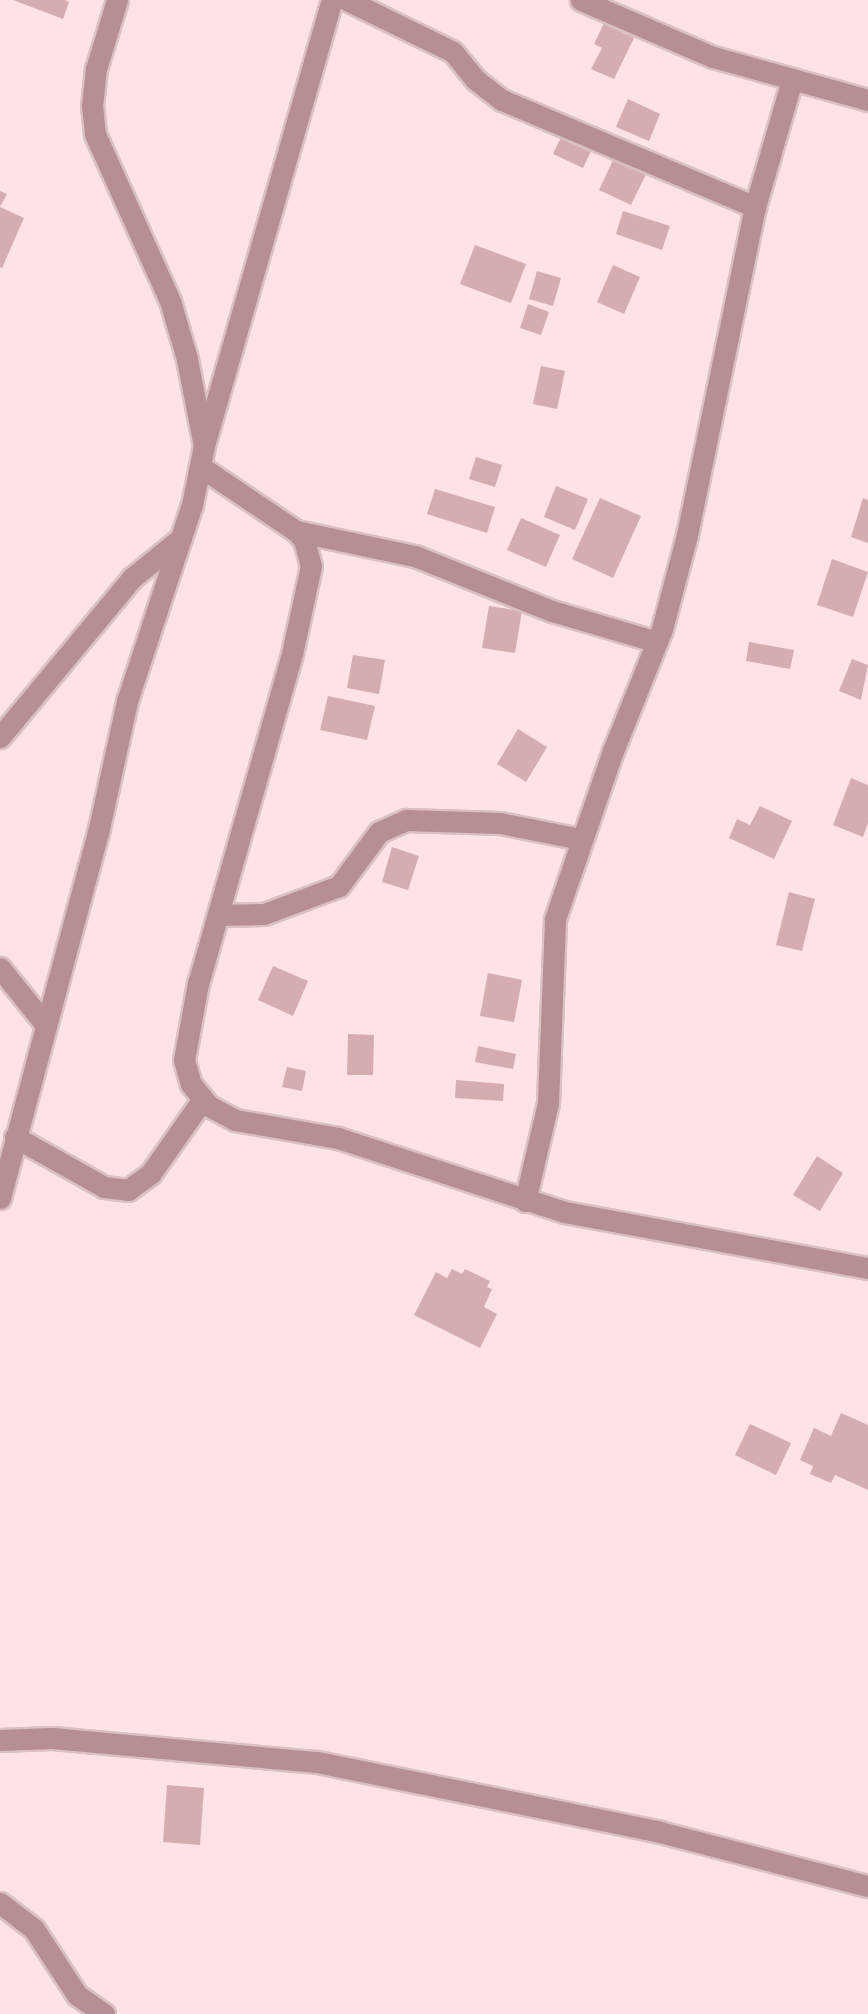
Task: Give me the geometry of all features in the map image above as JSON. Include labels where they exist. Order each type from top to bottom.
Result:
[{"type":"street","points":[[117,0],[96,69],[92,106],[95,134],[170,301],[187,359],[202,457],[296,531],[304,540],[311,566],[292,654],[220,915],[198,983],[184,1060],[191,1084],[203,1099],[235,1121],[338,1138],[525,1201],[654,1231],[866,1263]]},
{"type":"street","points":[[0,1198],[98,833],[127,701],[181,538],[332,0]]},
{"type":"street","points":[[346,0],[453,52],[476,79],[502,100],[755,207]]},
{"type":"street","points":[[581,0],[713,57],[868,100]]},
{"type":"street","points":[[525,1201],[548,1104],[549,992],[555,919],[580,839],[657,642],[687,535],[755,207],[792,80]]},
{"type":"street","points":[[296,531],[415,556],[552,611],[657,642]]},
{"type":"street","points":[[0,737],[132,578],[181,538]]},
{"type":"street","points":[[220,915],[264,915],[339,886],[379,832],[406,820],[500,823],[580,839]]},
{"type":"street","points":[[0,968],[45,1024]]},
{"type":"street","points":[[15,1137],[104,1187],[128,1190],[151,1173],[203,1099]]},
{"type":"street","points":[[0,1740],[52,1738],[317,1762],[660,1832],[868,1886]]},
{"type":"street","points":[[0,1903],[34,1929],[77,1995],[104,2014]]},
{"type":"building","points":[[13,0],[65,0],[69,2],[63,19]]},
{"type":"building","points":[[604,23],[634,38],[614,79],[591,69],[602,48],[594,44]]},
{"type":"building","points":[[628,99],[660,114],[649,141],[616,127]]},
{"type":"building","points":[[563,133],[593,147],[583,168],[553,154]]},
{"type":"building","points":[[616,154],[648,170],[631,205],[599,190]]},
{"type":"building","points":[[0,191],[7,194],[0,207]]},
{"type":"building","points":[[0,207],[24,218],[2,268],[0,267]]},
{"type":"building","points":[[623,211],[670,226],[662,250],[616,234]]},
{"type":"building","points":[[475,245],[526,264],[511,303],[460,284]]},
{"type":"building","points":[[613,265],[640,277],[624,314],[597,302]]},
{"type":"building","points":[[537,271],[561,278],[553,306],[529,299]]},
{"type":"building","points":[[528,304],[549,312],[541,335],[520,328]]},
{"type":"building","points":[[541,366],[565,371],[557,409],[533,404]]},
{"type":"building","points":[[476,457],[502,465],[495,487],[469,479]]},
{"type":"building","points":[[556,486],[588,499],[575,530],[544,517]]},
{"type":"building","points":[[435,489],[495,507],[487,533],[427,514]]},
{"type":"building","points":[[600,498],[641,516],[613,578],[572,559]]},
{"type":"building","points":[[863,498],[868,500],[868,543],[851,537]]},
{"type":"building","points":[[521,518],[560,535],[546,567],[507,550]]},
{"type":"building","points":[[832,559],[868,572],[853,617],[817,605]]},
{"type":"building","points":[[489,606],[522,611],[515,653],[482,648]]},
{"type":"building","points":[[749,642],[794,650],[790,669],[746,661]]},
{"type":"building","points":[[353,655],[385,660],[379,694],[347,688]]},
{"type":"building","points":[[852,659],[868,665],[861,700],[839,691]]},
{"type":"building","points":[[328,696],[375,706],[367,740],[320,730]]},
{"type":"building","points":[[518,729],[547,747],[526,782],[497,764]]},
{"type":"building","points":[[851,778],[868,785],[868,823],[863,837],[833,825]]},
{"type":"building","points":[[760,806],[792,821],[774,859],[729,838],[737,819],[750,825]]},
{"type":"building","points":[[392,847],[419,856],[408,890],[382,882]]},
{"type":"building","points":[[789,892],[815,899],[802,951],[776,945]]},
{"type":"building","points":[[273,966],[308,981],[293,1016],[258,1000]]},
{"type":"building","points":[[488,973],[522,980],[514,1022],[480,1016]]},
{"type":"building","points":[[348,1034],[374,1035],[373,1075],[347,1075]]},
{"type":"building","points":[[478,1046],[516,1054],[513,1069],[475,1062]]},
{"type":"building","points":[[287,1067],[306,1071],[302,1091],[282,1087]]},
{"type":"building","points":[[456,1080],[504,1084],[503,1101],[455,1098]]},
{"type":"building","points":[[817,1156],[843,1173],[820,1211],[793,1195]]},
{"type":"building","points":[[452,1269],[462,1274],[465,1269],[490,1281],[487,1287],[492,1289],[484,1307],[497,1314],[480,1348],[414,1315],[436,1272],[447,1278]]},
{"type":"building","points":[[841,1413],[868,1425],[868,1490],[835,1475],[831,1483],[810,1474],[813,1466],[800,1460],[814,1428],[831,1436]]},
{"type":"building","points":[[750,1424],[791,1443],[776,1475],[735,1455]]},
{"type":"building","points":[[167,1785],[204,1788],[200,1845],[163,1842]]}]
